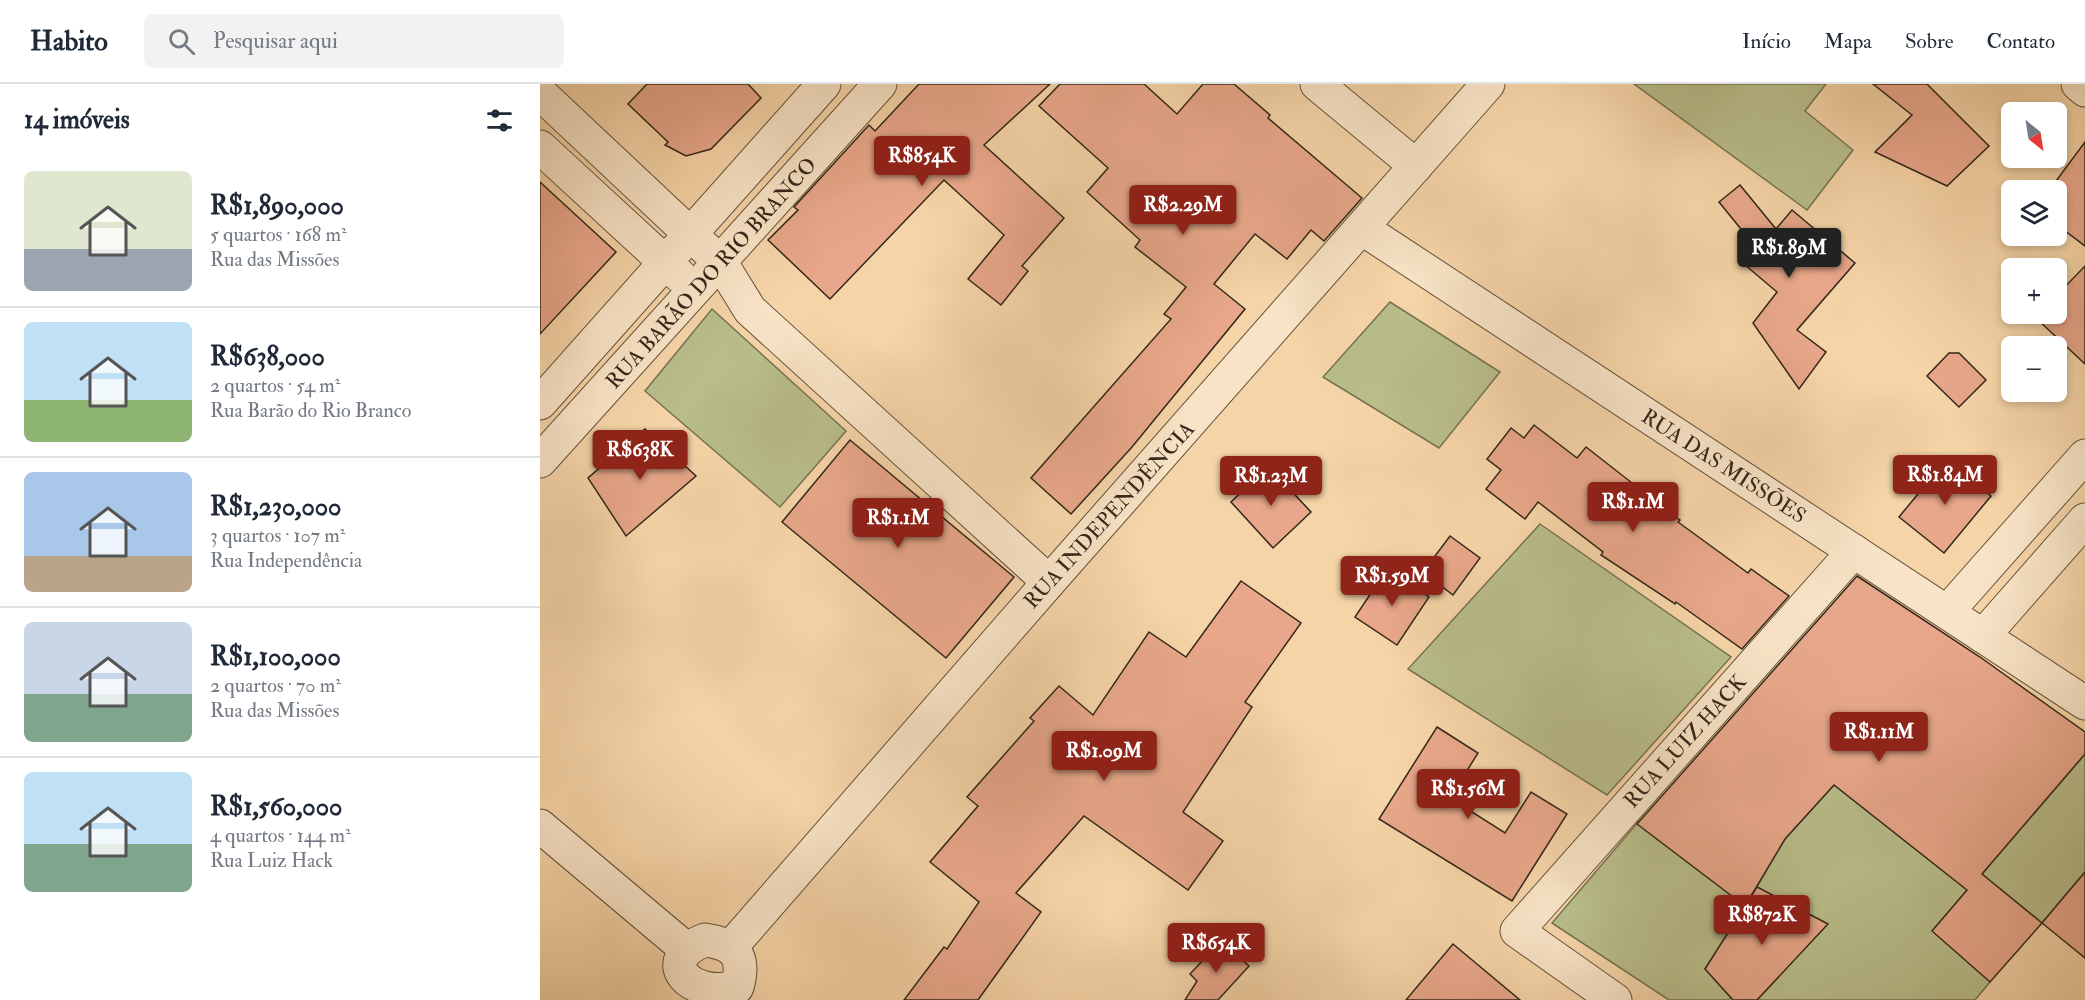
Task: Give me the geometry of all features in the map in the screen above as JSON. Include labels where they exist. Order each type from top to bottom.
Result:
[{"type":"street","name":"RUA BARÃO DO RIO BRANCO","points":[[540,461],[721,263],[880,84]]},
{"type":"street","points":[[1317,84],[1416,166]]},
{"type":"street","name":"RUA INDEPENDÊNCIA","points":[[731,947],[1488,84]]},
{"type":"street","points":[[2078,84],[2085,90]]},
{"type":"street","points":[[540,93],[691,232],[721,263],[750,310],[1049,582]]},
{"type":"street","name":"RUA BARÃO DO RIO BRANCO","points":[[544,398],[815,94]]},
{"type":"street","points":[[815,94],[839,130]]},
{"type":"street","points":[[571,121],[543,150],[695,290],[750,310]]},
{"type":"street","name":"RUA DAS MISSÕES","points":[[1363,229],[2085,704]]},
{"type":"street","points":[[544,398],[578,420]]},
{"type":"street","points":[[1947,612],[2074,488],[2085,456]]},
{"type":"street","points":[[1983,636],[2085,520]]},
{"type":"street","name":"RUA LUIZ HACK","points":[[1597,995],[1517,931],[1854,552]]},
{"type":"street","points":[[540,826],[686,949]]},
{"type":"street","points":[[705,940],[721,942],[731,947],[739,958],[747,994],[705,999],[684,995],[679,968],[686,949],[705,940]]},
{"type":"green space","points":[[1634,84],[1826,84],[1805,111],[1853,150],[1807,210]]},
{"type":"green space","points":[[1390,302],[1500,372],[1439,448],[1323,377]]},
{"type":"green space","points":[[712,309],[846,431],[780,507],[645,391]]},
{"type":"green space","points":[[1540,524],[1731,657],[1607,795],[1408,669]]},
{"type":"green space","points":[[2085,754],[2085,872],[2042,923],[1982,874]]},
{"type":"green space","points":[[1834,785],[1967,890],[1990,982],[1975,1000],[1757,1000],[1827,924],[1757,887],[1785,839]]},
{"type":"green space","points":[[1639,821],[1645,830],[1745,906],[1705,969],[1731,998],[1729,1000],[1669,1000],[1552,923]]},
{"type":"building","points":[[647,84],[748,84],[761,98],[711,149],[686,156],[665,145],[668,142],[628,104]]},
{"type":"building","points":[[919,84],[1050,84],[984,145],[1064,218],[1022,266],[1028,271],[1001,305],[968,279],[1004,235],[944,180],[830,299],[768,240],[798,210],[794,207],[869,125],[875,131]]},
{"type":"building","points":[[1060,84],[1144,84],[1177,114],[1203,84],[1234,84],[1270,115],[1268,118],[1362,198],[1324,241],[1311,230],[1287,259],[1255,234],[1214,284],[1245,309],[1132,447],[1071,514],[1031,478],[1171,319],[1164,314],[1186,287],[1135,247],[1140,240],[1087,192],[1108,168],[1039,106]]},
{"type":"building","points":[[1873,84],[1927,84],[1989,146],[1947,186],[1875,152],[1912,115]]},
{"type":"building","points":[[2085,142],[2085,246],[2067,232],[2067,180],[2057,180]]},
{"type":"building","points":[[540,182],[616,252],[540,334]]},
{"type":"building","points":[[1740,185],[1776,229],[1792,210],[1855,263],[1797,330],[1826,352],[1799,389],[1753,323],[1777,292],[1745,265],[1758,250],[1719,202]]},
{"type":"building","points":[[2085,266],[2085,364],[2067,347],[2067,336],[2055,336],[2042,324],[2067,324],[2067,285]]},
{"type":"building","points":[[1949,353],[1959,353],[1986,380],[1959,407],[1927,376]]},
{"type":"building","points":[[1534,425],[1577,458],[1586,447],[1632,483],[1630,485],[1680,520],[1678,522],[1748,573],[1751,569],[1789,596],[1742,649],[1676,602],[1675,604],[1601,555],[1603,552],[1538,502],[1525,519],[1486,489],[1501,470],[1487,459],[1511,428],[1524,438]]},
{"type":"building","points":[[645,429],[696,476],[626,536],[588,478]]},
{"type":"building","points":[[850,440],[1014,577],[946,658],[782,522]]},
{"type":"building","points":[[1946,460],[1991,496],[1944,553],[1899,517]]},
{"type":"building","points":[[1268,466],[1311,512],[1273,548],[1231,502]]},
{"type":"building","points":[[1450,536],[1480,558],[1453,595],[1423,572]]},
{"type":"building","points":[[1387,569],[1429,597],[1397,645],[1355,617]]},
{"type":"building","points":[[1857,576],[1980,657],[2085,732],[2085,754],[1982,874],[2042,923],[1990,982],[1932,931],[1967,890],[1834,785],[1785,839],[1745,906],[1637,824]]},
{"type":"building","points":[[1241,581],[1301,623],[1245,702],[1252,707],[1183,812],[1223,841],[1188,890],[1084,816],[1016,893],[1041,912],[978,1000],[904,1000],[944,947],[947,949],[979,902],[930,862],[978,806],[967,797],[1034,721],[1030,718],[1059,686],[1093,715],[1149,632],[1186,657]]},
{"type":"building","points":[[1437,727],[1478,753],[1450,798],[1505,833],[1531,792],[1567,814],[1512,901],[1379,819]]},
{"type":"building","points":[[2085,872],[2085,958],[2042,923]]},
{"type":"building","points":[[1757,887],[1828,924],[1757,1000],[1733,1000],[1705,969]]},
{"type":"building","points":[[1221,941],[1249,966],[1218,1000],[1185,1000],[1197,981],[1190,974]]},
{"type":"building","points":[[1453,944],[1520,1000],[1406,1000]]}]
